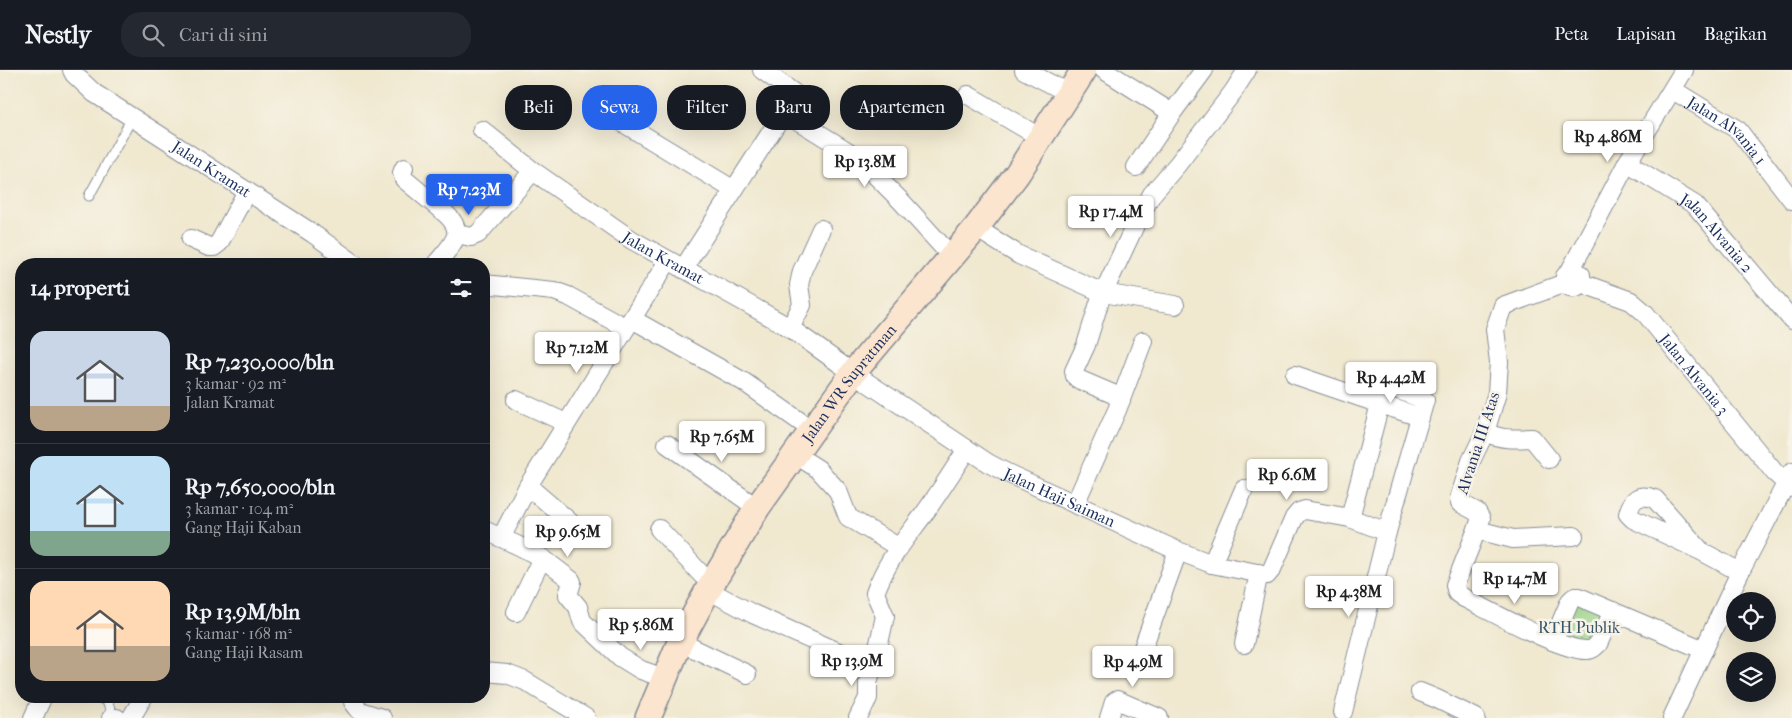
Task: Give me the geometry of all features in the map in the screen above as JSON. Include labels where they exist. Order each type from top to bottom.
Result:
[{"type":"street","name":"Jalan Kramat","points":[[72,70],[94,93],[312,233],[347,258]]},
{"type":"street","points":[[762,70],[783,85]]},
{"type":"street","points":[[1024,70],[1070,94]]},
{"type":"street","name":"Jalan WR Supratman","points":[[655,715],[664,678],[680,642],[710,587],[758,508],[853,373],[976,228],[1017,174],[1084,70]]},
{"type":"street","points":[[1104,70],[1172,113]]},
{"type":"street","points":[[1136,167],[1172,113],[1204,70]]},
{"type":"street","points":[[1121,400],[1113,394],[1078,379],[1074,371],[1086,345],[1103,293],[1152,194],[1183,158],[1233,92],[1247,70]]},
{"type":"street","points":[[1572,279],[1627,163],[1678,76]]},
{"type":"street","name":"Jalan Alvania 1","points":[[1678,76],[1738,130],[1792,200]]},
{"type":"street","points":[[968,95],[1040,138]]},
{"type":"street","name":"Jalan Kramat","points":[[482,130],[533,171],[632,240],[790,328],[853,373]]},
{"type":"street","points":[[635,130],[734,190]]},
{"type":"street","points":[[501,538],[528,486],[629,323],[734,190],[772,130]]},
{"type":"street","points":[[813,130],[857,157],[952,256]]},
{"type":"street","name":"Jalan Alvania 2","points":[[1627,163],[1695,205],[1792,320]]},
{"type":"street","points":[[404,168],[402,173],[404,179],[452,219],[458,234]]},
{"type":"street","points":[[458,234],[471,237],[478,234],[533,171]]},
{"type":"street","points":[[191,239],[209,247],[214,247],[219,243],[247,192]]},
{"type":"street","points":[[976,228],[1019,255],[1103,293],[1174,305]]},
{"type":"street","points":[[790,328],[802,304],[800,285],[802,271],[821,229]]},
{"type":"street","points":[[440,258],[458,234]]},
{"type":"street","name":"Alvania III Atas","points":[[1477,530],[1481,518],[1476,512],[1460,503],[1459,499],[1471,461],[1484,432],[1497,393],[1498,362],[1495,329],[1503,306],[1572,279]]},
{"type":"street","name":"Jalan Alvania 3","points":[[1572,279],[1631,301],[1645,313],[1774,473],[1790,481]]},
{"type":"street","points":[[490,285],[554,291],[629,323],[744,382],[812,430]]},
{"type":"street","points":[[1075,504],[1121,400],[1143,341]]},
{"type":"street","name":"Jalan Haji Saiman","points":[[853,373],[1007,473],[1178,551],[1212,564],[1259,573]]},
{"type":"street","points":[[1295,375],[1420,417]]},
{"type":"street","points":[[1343,712],[1387,532],[1425,403],[1423,398],[1367,378],[1363,382],[1360,398]]},
{"type":"street","points":[[516,400],[566,423]]},
{"type":"street","points":[[1350,518],[1380,404]]},
{"type":"street","points":[[1484,432],[1495,437],[1510,440],[1532,438],[1549,459]]},
{"type":"street","points":[[667,444],[758,508]]},
{"type":"street","points":[[858,718],[868,698],[868,682],[876,657],[885,616],[875,593],[882,575],[898,547],[940,491],[968,449]]},
{"type":"street","points":[[796,455],[818,469],[838,491],[848,517],[898,547]]},
{"type":"street","points":[[1672,718],[1740,572],[1790,481]]},
{"type":"street","points":[[528,486],[570,522]]},
{"type":"street","points":[[1212,564],[1244,489]]},
{"type":"street","points":[[1244,644],[1259,573],[1267,574],[1272,569],[1294,518],[1299,512],[1305,510],[1350,518],[1387,532]]},
{"type":"street","points":[[659,529],[702,575],[710,587],[753,614],[872,667]]},
{"type":"street","points":[[1574,536],[1513,539],[1477,530],[1455,585],[1458,593],[1464,598],[1553,641],[1577,649],[1588,650],[1594,648],[1601,638],[1613,611]]},
{"type":"street","points":[[490,533],[542,558],[572,582],[568,595],[578,607],[582,621],[620,657],[641,670],[664,678]]},
{"type":"street","points":[[1140,656],[1178,551]]},
{"type":"street","points":[[1700,551],[1740,572]]},
{"type":"street","points":[[516,612],[542,558]]},
{"type":"street","points":[[1553,641],[1570,601],[1574,597],[1579,597],[1704,650]]},
{"type":"street","points":[[680,642],[747,674]]},
{"type":"street","points":[[490,673],[507,674],[525,681],[586,718]]},
{"type":"street","points":[[1420,692],[1437,698],[1476,718]]},
{"type":"street","points":[[1112,710],[1117,700],[1121,700],[1159,718]]},
{"type":"street","points":[[33,718],[40,703]]},
{"type":"street","points":[[131,718],[140,703]]},
{"type":"street","points":[[357,708],[382,718]]},
{"type":"lane","points":[[89,196],[132,118]]},
{"type":"green space","name":"RTH Publik","points":[[1579,597],[1613,611],[1588,650],[1544,637]]}]
